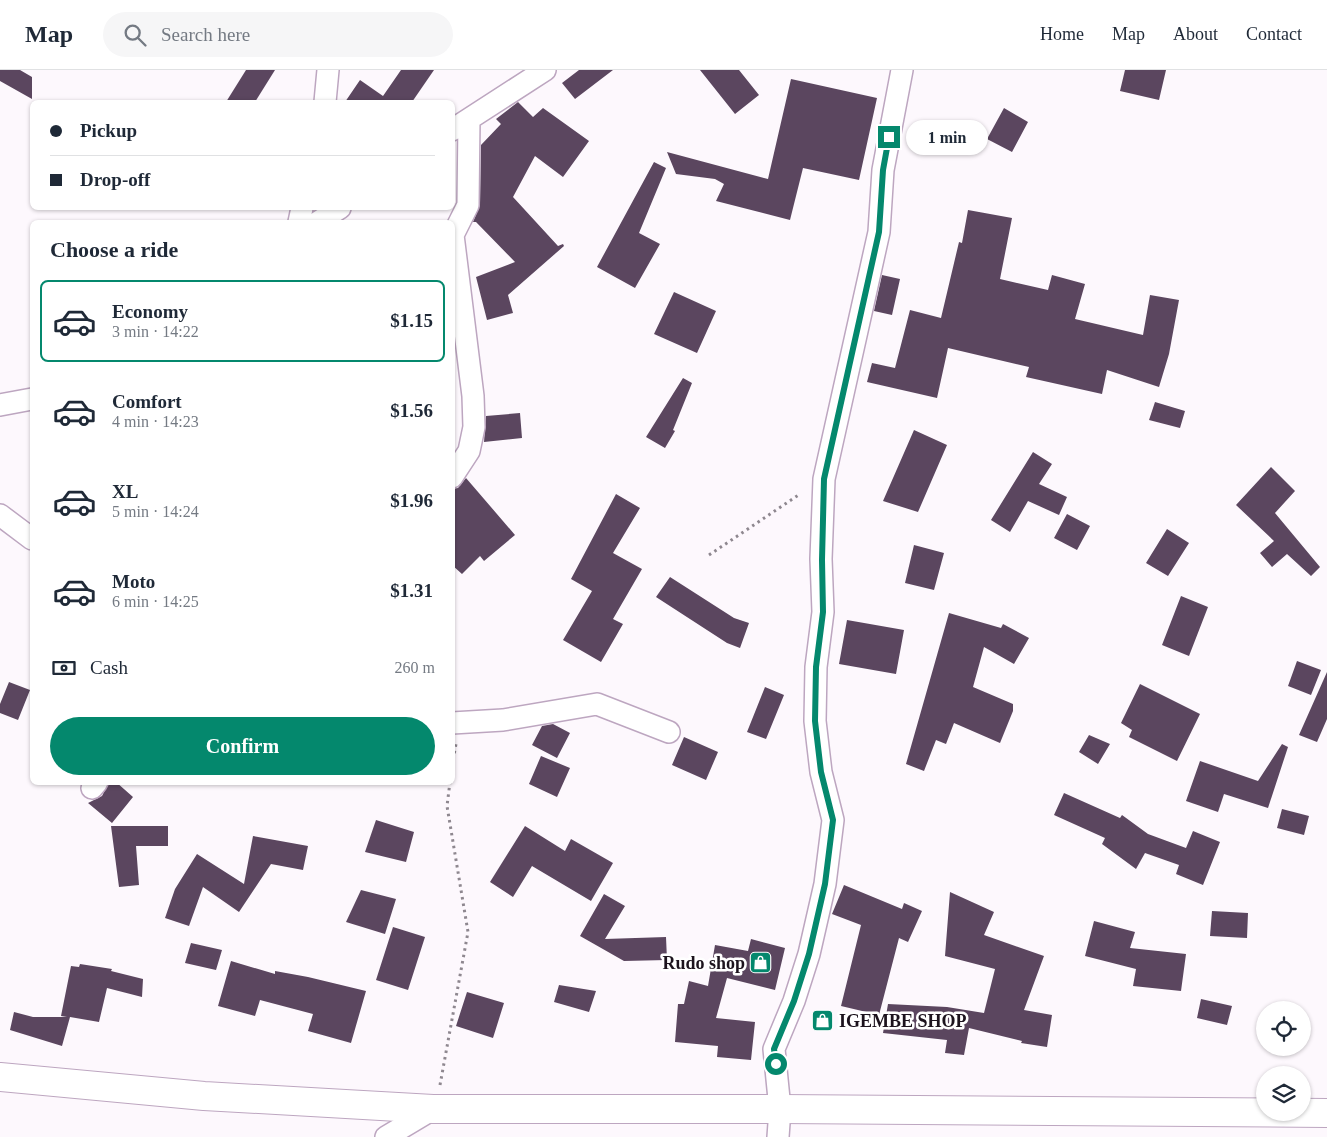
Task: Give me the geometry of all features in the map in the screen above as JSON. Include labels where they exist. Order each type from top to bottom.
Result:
[{"type":"main road","points":[[0,1077],[204,1096],[433,1109],[780,1109],[1327,1113]]},
{"type":"street","points":[[325,100],[328,70]]},
{"type":"street","points":[[455,231],[468,205],[461,124],[545,70]]},
{"type":"street","points":[[778,1137],[780,1109],[774,1049],[794,1001],[809,954],[825,884],[833,820],[821,772],[815,721],[816,667],[823,612],[824,479],[879,232],[883,170],[902,70]]},
{"type":"street","points":[[321,220],[337,210]]},
{"type":"street","points":[[455,252],[474,427],[469,451],[455,472]]},
{"type":"street","points":[[0,405],[30,399]]},
{"type":"street","points":[[0,516],[30,538]]},
{"type":"street","points":[[455,723],[503,720],[597,704],[669,732]]},
{"type":"street","points":[[386,1137],[433,1109]]},
{"type":"path","points":[[709,554],[824,479]]},
{"type":"path","points":[[433,1109],[443,1070],[468,932],[447,806],[450,785]]},
{"type":"building","points":[[0,70],[20,70],[32,77],[32,99],[0,81]]},
{"type":"building","points":[[246,70],[275,70],[256,100],[227,100]]},
{"type":"building","points":[[401,70],[434,70],[413,100],[346,100],[360,80],[383,96]]},
{"type":"building","points":[[579,70],[613,70],[575,99],[562,83]]},
{"type":"building","points":[[700,70],[739,70],[759,95],[735,114]]},
{"type":"building","points":[[1125,70],[1166,70],[1159,100],[1120,91]]},
{"type":"building","points":[[791,79],[877,98],[859,180],[803,168],[790,220],[716,201],[724,184],[715,179],[676,174],[667,152],[768,179]]},
{"type":"building","points":[[518,102],[533,117],[543,108],[589,141],[563,177],[535,156],[513,197],[558,246],[563,244],[564,246],[508,295],[513,313],[487,320],[476,277],[515,262],[476,222],[473,222],[480,205],[481,145],[501,124],[496,119]]},
{"type":"building","points":[[1004,108],[1028,122],[1012,152],[987,139]]},
{"type":"building","points":[[654,162],[666,168],[639,233],[660,244],[635,288],[597,267]]},
{"type":"building","points":[[968,210],[1012,218],[1000,279],[1048,290],[1052,275],[1085,284],[1075,319],[1143,335],[1150,295],[1179,300],[1169,354],[1159,387],[1107,370],[1102,394],[1026,377],[1029,367],[948,348],[937,398],[867,382],[872,363],[895,368],[910,310],[941,318],[959,242],[962,243]]},
{"type":"building","points":[[882,275],[900,279],[892,315],[874,311]]},
{"type":"building","points":[[674,292],[716,311],[697,353],[654,334]]},
{"type":"building","points":[[683,378],[692,383],[673,430],[675,431],[665,448],[646,437]]},
{"type":"building","points":[[1155,402],[1185,411],[1180,428],[1149,420]]},
{"type":"building","points":[[520,413],[522,438],[484,442],[486,416]]},
{"type":"building","points":[[914,430],[947,445],[918,512],[883,501]]},
{"type":"building","points":[[1033,452],[1052,464],[1039,484],[1067,497],[1059,515],[1028,501],[1010,532],[991,520]]},
{"type":"building","points":[[1271,467],[1295,491],[1275,513],[1320,567],[1311,576],[1287,554],[1272,567],[1260,553],[1274,541],[1236,505]]},
{"type":"building","points":[[466,478],[515,535],[484,561],[480,556],[462,574],[455,568],[455,488],[458,488]]},
{"type":"building","points":[[616,494],[640,508],[613,553],[642,569],[613,619],[623,624],[601,662],[563,640],[592,591],[571,579]]},
{"type":"building","points":[[1067,514],[1090,526],[1077,550],[1054,538]]},
{"type":"building","points":[[1167,529],[1189,543],[1168,576],[1146,563]]},
{"type":"building","points":[[914,545],[944,553],[934,590],[905,583]]},
{"type":"building","points":[[670,577],[734,618],[749,623],[740,648],[727,643],[656,597]]},
{"type":"building","points":[[1181,596],[1208,607],[1189,656],[1162,645]]},
{"type":"building","points":[[949,613],[1001,628],[1003,624],[1029,638],[1014,664],[984,647],[973,687],[1013,704],[1013,711],[1000,743],[954,723],[946,744],[936,740],[924,771],[906,764]]},
{"type":"building","points":[[847,620],[904,630],[896,674],[839,664]]},
{"type":"building","points":[[1297,661],[1321,670],[1311,695],[1288,686]]},
{"type":"building","points":[[1327,672],[1327,719],[1317,742],[1299,735]]},
{"type":"building","points":[[9,682],[30,690],[18,720],[0,713],[0,704]]},
{"type":"building","points":[[1140,684],[1200,714],[1177,761],[1129,737],[1132,730],[1121,723]]},
{"type":"building","points":[[765,687],[784,695],[766,739],[747,732]]},
{"type":"building","points":[[553,724],[570,733],[557,758],[532,745],[542,726]]},
{"type":"building","points":[[1089,735],[1110,744],[1098,764],[1079,752]]},
{"type":"building","points":[[684,737],[718,752],[706,780],[672,765]]},
{"type":"building","points":[[1282,744],[1288,747],[1268,808],[1224,794],[1218,812],[1186,801],[1200,761],[1258,781]]},
{"type":"building","points":[[541,756],[570,768],[557,797],[529,784]]},
{"type":"building","points":[[108,785],[119,785],[133,797],[112,823],[88,803],[102,796]]},
{"type":"building","points":[[1064,793],[1120,818],[1122,815],[1148,834],[1186,848],[1193,831],[1220,842],[1203,885],[1176,874],[1179,865],[1145,853],[1136,869],[1102,844],[1105,838],[1054,815]]},
{"type":"building","points":[[1282,809],[1309,816],[1304,835],[1277,828]]},
{"type":"building","points":[[376,820],[414,832],[406,862],[365,852]]},
{"type":"building","points":[[111,826],[168,826],[168,846],[136,846],[139,885],[119,887]]},
{"type":"building","points":[[525,826],[565,851],[571,839],[613,863],[591,901],[532,866],[513,897],[490,882]]},
{"type":"building","points":[[253,836],[308,846],[303,870],[271,864],[239,912],[203,887],[189,926],[165,918],[175,889],[197,854],[244,884]]},
{"type":"building","points":[[844,885],[902,909],[904,903],[922,911],[908,942],[899,938],[879,1015],[841,1006],[861,925],[832,914]]},
{"type":"building","points":[[361,890],[396,899],[385,934],[346,922]]},
{"type":"building","points":[[950,892],[994,912],[984,935],[1044,956],[1024,1010],[1052,1015],[1047,1047],[1021,1043],[1022,1041],[969,1028],[964,1055],[945,1053],[947,1040],[883,1033],[888,1004],[947,1007],[984,1013],[995,969],[945,956]]},
{"type":"building","points":[[604,894],[625,906],[605,939],[666,937],[667,960],[624,961],[580,936]]},
{"type":"building","points":[[1212,911],[1248,913],[1247,938],[1210,936]]},
{"type":"building","points":[[1094,921],[1135,932],[1130,948],[1186,954],[1181,991],[1133,986],[1136,969],[1085,956]]},
{"type":"building","points":[[393,927],[425,937],[408,990],[376,980]]},
{"type":"building","points":[[751,939],[785,948],[775,990],[727,978],[716,1018],[755,1022],[751,1060],[717,1057],[718,1046],[675,1042],[678,1004],[684,1004],[689,981],[708,986],[715,945],[748,951]]},
{"type":"building","points":[[191,943],[222,950],[216,970],[185,963]]},
{"type":"building","points":[[231,961],[275,974],[275,971],[308,977],[366,991],[351,1043],[308,1031],[313,1014],[260,1000],[255,1016],[218,1006]]},
{"type":"building","points":[[80,964],[112,969],[111,971],[143,979],[142,997],[107,988],[99,1022],[70,1017],[62,1046],[10,1030],[14,1012],[33,1017],[67,1017],[61,1016],[71,966],[79,967]]},
{"type":"building","points":[[559,985],[596,991],[589,1012],[554,1002]]},
{"type":"building","points":[[467,992],[504,1003],[493,1038],[456,1026]]},
{"type":"building","points":[[1201,999],[1232,1006],[1227,1025],[1197,1018]]},
{"type":"place","name":"Rudo shop","points":[[761,963]]},
{"type":"place","name":"IGEMBE SHOP","points":[[823,1021]]},
{"type":"route","points":[[776,1064],[774,1049],[794,1001],[809,954],[825,884],[833,820],[821,772],[815,721],[816,667],[823,612],[824,479],[879,232],[883,170],[889,137]]}]
